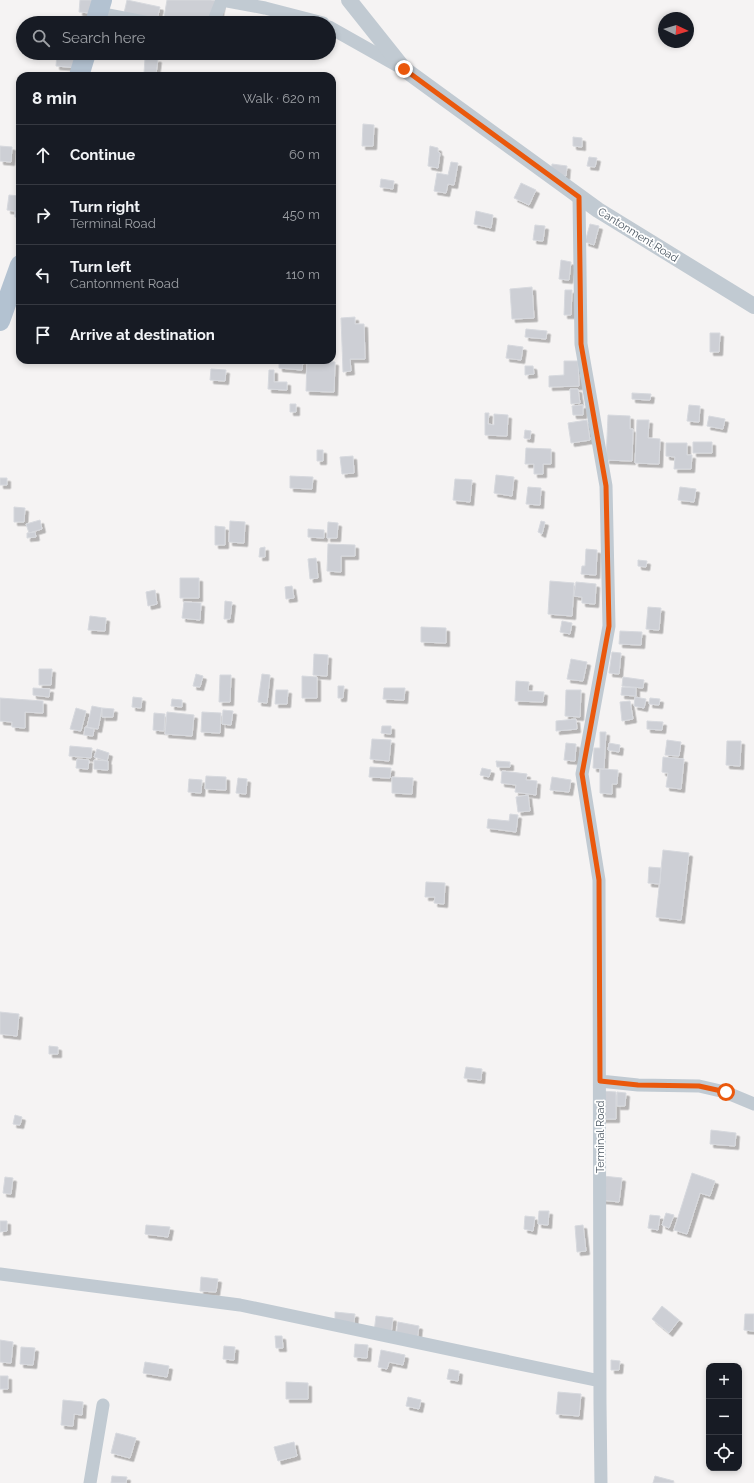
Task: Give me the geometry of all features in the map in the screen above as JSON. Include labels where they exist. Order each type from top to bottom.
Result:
[{"type":"main road","points":[[80,72],[84,60]]},
{"type":"main road","points":[[0,321],[16,278]]},
{"type":"street","points":[[216,16],[222,0],[265,8],[296,16]]},
{"type":"street","name":"Cantonment Road","points":[[349,0],[404,69],[598,210],[754,306]]},
{"type":"street","points":[[99,12],[117,16]]},
{"type":"street","points":[[336,31],[404,69]]},
{"type":"street","name":"Terminal Road","points":[[579,197],[581,344],[606,486],[609,626],[582,774],[599,880],[601,1483]]},
{"type":"street","points":[[600,1081],[638,1085],[699,1086],[726,1092],[754,1104]]},
{"type":"street","points":[[0,1274],[240,1305],[600,1381]]},
{"type":"street","points":[[90,1483],[103,1406]]},
{"type":"building","points":[[80,0],[93,0],[91,13],[79,12]]},
{"type":"building","points":[[127,0],[160,7],[158,16],[138,16],[124,13]]},
{"type":"building","points":[[167,0],[211,0],[222,2],[219,16],[164,16]]},
{"type":"building","points":[[56,60],[81,60],[80,68],[56,66]]},
{"type":"building","points":[[145,60],[158,60],[156,72],[144,72]]},
{"type":"building","points":[[363,124],[374,125],[373,146],[362,146]]},
{"type":"building","points":[[573,137],[582,138],[582,147],[573,146]]},
{"type":"building","points":[[0,146],[12,147],[11,162],[0,161]]},
{"type":"building","points":[[430,146],[438,148],[438,152],[440,153],[438,168],[428,166]]},
{"type":"building","points":[[589,157],[597,158],[595,167],[587,166]]},
{"type":"building","points":[[451,162],[458,163],[454,185],[448,184],[446,193],[434,191],[437,173],[448,175]]},
{"type":"building","points":[[552,164],[567,166],[566,176],[551,174]]},
{"type":"building","points":[[381,179],[394,181],[393,189],[380,187]]},
{"type":"building","points":[[521,183],[536,190],[529,205],[514,198]]},
{"type":"building","points":[[9,195],[16,196],[16,217],[15,211],[7,210]]},
{"type":"building","points":[[476,211],[493,215],[491,228],[474,224]]},
{"type":"building","points":[[590,224],[599,226],[594,245],[585,242]]},
{"type":"building","points":[[535,225],[545,226],[543,241],[533,240]]},
{"type":"building","points":[[561,260],[571,262],[569,280],[559,279]]},
{"type":"building","points":[[532,287],[534,318],[512,319],[510,289]]},
{"type":"building","points":[[565,290],[572,290],[571,315],[564,315]]},
{"type":"building","points":[[355,317],[355,324],[364,324],[365,359],[350,359],[351,371],[343,372],[341,318]]},
{"type":"building","points":[[526,329],[547,331],[546,339],[525,337]]},
{"type":"building","points":[[710,333],[720,333],[719,352],[710,352]]},
{"type":"building","points":[[508,345],[523,347],[521,360],[506,358]]},
{"type":"building","points":[[564,361],[578,361],[579,386],[549,387],[549,376],[564,375]]},
{"type":"building","points":[[279,364],[303,364],[302,370],[279,368]]},
{"type":"building","points":[[307,364],[335,364],[334,392],[306,391]]},
{"type":"building","points":[[525,366],[533,366],[534,374],[525,375]]},
{"type":"building","points":[[211,369],[226,370],[225,381],[210,380]]},
{"type":"building","points":[[269,370],[274,370],[274,382],[287,382],[287,390],[268,389]]},
{"type":"building","points":[[570,389],[578,389],[580,403],[571,404]]},
{"type":"building","points":[[632,393],[651,394],[650,400],[632,399]]},
{"type":"building","points":[[290,404],[296,404],[296,412],[290,412]]},
{"type":"building","points":[[583,405],[583,415],[573,415],[572,406]]},
{"type":"building","points":[[689,405],[700,406],[699,422],[687,421]]},
{"type":"building","points":[[485,413],[489,413],[488,424],[494,425],[494,414],[508,415],[507,436],[485,435]]},
{"type":"building","points":[[608,415],[630,416],[630,429],[633,429],[632,461],[606,460]]},
{"type":"building","points":[[709,416],[725,419],[723,429],[707,426]]},
{"type":"building","points":[[587,420],[590,440],[571,443],[568,423]]},
{"type":"building","points":[[637,420],[649,420],[648,438],[660,439],[659,464],[635,463]]},
{"type":"building","points":[[525,430],[531,431],[530,439],[524,438]]},
{"type":"building","points":[[693,442],[712,442],[712,453],[693,453]]},
{"type":"building","points":[[666,443],[687,443],[687,455],[692,455],[691,469],[674,469],[675,457],[666,456]]},
{"type":"building","points":[[526,448],[551,449],[551,464],[543,464],[543,474],[534,474],[534,464],[525,464]]},
{"type":"building","points":[[317,450],[323,450],[323,461],[317,461]]},
{"type":"building","points":[[353,456],[354,473],[342,474],[340,457]]},
{"type":"building","points":[[496,475],[514,477],[512,496],[494,493]]},
{"type":"building","points":[[290,476],[313,477],[312,489],[290,488]]},
{"type":"building","points":[[0,478],[7,478],[7,485],[0,485]]},
{"type":"building","points":[[455,479],[472,480],[470,502],[453,500]]},
{"type":"building","points":[[528,487],[541,488],[540,505],[526,504]]},
{"type":"building","points":[[680,487],[696,489],[694,502],[678,500]]},
{"type":"building","points":[[14,507],[25,508],[24,522],[14,522]]},
{"type":"building","points":[[40,520],[42,529],[29,533],[26,524]]},
{"type":"building","points":[[230,521],[245,522],[244,543],[229,542]]},
{"type":"building","points":[[541,521],[545,522],[542,534],[538,532]]},
{"type":"building","points":[[328,522],[338,523],[337,538],[327,538]]},
{"type":"building","points":[[215,526],[225,527],[225,545],[215,545]]},
{"type":"building","points":[[308,529],[324,530],[324,538],[308,537]]},
{"type":"building","points":[[35,532],[36,537],[27,538],[27,533]]},
{"type":"building","points":[[328,544],[355,545],[355,556],[341,556],[341,572],[327,571]]},
{"type":"building","points":[[265,547],[265,557],[259,557],[260,548]]},
{"type":"building","points":[[586,549],[597,550],[596,575],[581,574],[582,566],[585,566]]},
{"type":"building","points":[[316,558],[318,578],[310,579],[308,559]]},
{"type":"building","points":[[638,560],[647,561],[646,567],[638,566]]},
{"type":"building","points":[[180,578],[199,578],[199,598],[180,598]]},
{"type":"building","points":[[550,581],[574,583],[572,616],[548,614]]},
{"type":"building","points":[[576,582],[596,584],[595,604],[582,603],[582,597],[574,596]]},
{"type":"building","points":[[292,586],[294,598],[286,599],[285,587]]},
{"type":"building","points":[[155,590],[157,604],[148,606],[146,592]]},
{"type":"building","points":[[225,601],[232,602],[230,619],[224,619]]},
{"type":"building","points":[[184,602],[201,603],[200,620],[182,618]]},
{"type":"building","points":[[648,607],[661,608],[659,630],[646,629]]},
{"type":"building","points":[[90,616],[106,618],[105,631],[88,630]]},
{"type":"building","points":[[562,621],[572,623],[570,634],[560,632]]},
{"type":"building","points":[[421,627],[446,628],[446,643],[421,642]]},
{"type":"building","points":[[620,631],[642,632],[641,645],[619,644]]},
{"type":"building","points":[[612,652],[621,653],[619,674],[609,673]]},
{"type":"building","points":[[314,654],[328,655],[327,676],[313,675]]},
{"type":"building","points":[[571,659],[587,662],[583,681],[567,679]]},
{"type":"building","points":[[39,669],[52,669],[51,685],[39,685]]},
{"type":"building","points":[[196,674],[203,676],[200,687],[193,686]]},
{"type":"building","points":[[262,674],[270,675],[267,703],[258,702]]},
{"type":"building","points":[[220,675],[231,675],[230,702],[219,702]]},
{"type":"building","points":[[302,676],[317,677],[317,698],[302,698]]},
{"type":"building","points":[[623,677],[644,680],[643,688],[622,686]]},
{"type":"building","points":[[516,681],[529,682],[528,691],[544,692],[543,702],[515,701]]},
{"type":"building","points":[[338,686],[344,686],[343,698],[338,698]]},
{"type":"building","points":[[622,687],[636,688],[636,696],[621,695]]},
{"type":"building","points":[[33,688],[50,689],[49,697],[33,695]]},
{"type":"building","points":[[384,688],[405,688],[404,700],[383,699]]},
{"type":"building","points":[[276,690],[288,690],[287,704],[275,704]]},
{"type":"building","points":[[566,690],[581,690],[580,717],[565,716]]},
{"type":"building","points":[[133,697],[142,698],[141,708],[132,707]]},
{"type":"building","points":[[635,697],[646,699],[644,708],[634,706]]},
{"type":"building","points":[[0,698],[43,701],[43,713],[25,712],[25,728],[12,727],[12,722],[0,721]]},
{"type":"building","points":[[650,698],[660,699],[659,705],[649,704]]},
{"type":"building","points":[[172,699],[182,700],[182,707],[171,706]]},
{"type":"building","points":[[630,701],[633,719],[622,721],[620,702]]},
{"type":"building","points":[[92,706],[102,708],[98,729],[87,727]]},
{"type":"building","points":[[76,708],[86,711],[81,731],[70,729]]},
{"type":"building","points":[[102,708],[114,709],[113,717],[102,717]]},
{"type":"building","points":[[223,710],[233,711],[231,725],[222,724]]},
{"type":"building","points":[[167,712],[194,715],[192,736],[165,734]]},
{"type":"building","points":[[202,712],[221,713],[220,733],[201,732]]},
{"type":"building","points":[[154,713],[165,714],[164,731],[153,730]]},
{"type":"building","points":[[576,719],[577,729],[556,731],[556,721]]},
{"type":"building","points":[[647,721],[663,722],[662,730],[647,729]]},
{"type":"building","points":[[382,726],[391,726],[391,734],[381,733]]},
{"type":"building","points":[[85,727],[94,729],[93,736],[84,735]]},
{"type":"building","points":[[600,732],[606,732],[604,769],[593,768],[594,748],[600,748]]},
{"type":"building","points":[[372,739],[391,740],[389,761],[370,759]]},
{"type":"building","points":[[667,740],[681,742],[679,756],[665,755]]},
{"type":"building","points":[[727,741],[741,741],[740,766],[726,765]]},
{"type":"building","points":[[566,743],[576,744],[575,761],[564,760]]},
{"type":"building","points":[[609,743],[620,745],[619,752],[608,750]]},
{"type":"building","points":[[70,746],[92,748],[91,758],[69,756]]},
{"type":"building","points":[[97,749],[109,753],[107,761],[94,757]]},
{"type":"building","points":[[663,757],[684,759],[681,789],[666,787],[668,773],[662,772]]},
{"type":"building","points":[[77,759],[89,760],[88,769],[76,768]]},
{"type":"building","points":[[94,760],[108,761],[108,770],[94,769]]},
{"type":"building","points":[[496,761],[510,762],[510,767],[497,767]]},
{"type":"building","points":[[370,767],[391,768],[390,778],[369,777]]},
{"type":"building","points":[[482,768],[491,770],[489,777],[480,775]]},
{"type":"building","points":[[600,769],[618,770],[617,784],[612,784],[612,794],[600,793]]},
{"type":"building","points":[[502,771],[527,774],[526,780],[537,781],[536,795],[515,792],[516,785],[501,783]]},
{"type":"building","points":[[206,776],[226,777],[226,790],[205,789]]},
{"type":"building","points":[[392,777],[413,778],[412,794],[392,793]]},
{"type":"building","points":[[552,777],[571,780],[569,792],[550,790]]},
{"type":"building","points":[[238,778],[247,779],[246,794],[236,793]]},
{"type":"building","points":[[189,779],[202,780],[201,793],[188,792]]},
{"type":"building","points":[[528,795],[530,811],[518,812],[516,797]]},
{"type":"building","points":[[510,814],[518,815],[516,832],[487,828],[488,819],[509,821]]},
{"type":"building","points":[[663,850],[689,853],[681,920],[656,917]]},
{"type":"building","points":[[649,867],[661,868],[660,884],[648,883]]},
{"type":"building","points":[[426,882],[445,883],[444,904],[434,903],[435,897],[425,897]]},
{"type":"building","points":[[0,1012],[19,1014],[17,1036],[0,1034]]},
{"type":"building","points":[[49,1046],[58,1047],[58,1054],[49,1054]]},
{"type":"building","points":[[466,1067],[482,1069],[481,1080],[464,1078]]},
{"type":"building","points":[[601,1091],[616,1092],[616,1119],[601,1119]]},
{"type":"building","points":[[617,1092],[626,1093],[625,1106],[617,1106]]},
{"type":"building","points":[[15,1115],[22,1117],[20,1125],[13,1124]]},
{"type":"building","points":[[711,1130],[736,1133],[735,1146],[710,1144]]},
{"type":"building","points":[[692,1173],[715,1181],[710,1196],[700,1193],[687,1234],[674,1230]]},
{"type":"building","points":[[603,1176],[622,1178],[619,1202],[601,1200]]},
{"type":"building","points":[[5,1177],[13,1178],[11,1194],[3,1193]]},
{"type":"building","points":[[539,1211],[549,1211],[548,1225],[538,1224]]},
{"type":"building","points":[[666,1213],[674,1215],[669,1228],[662,1225]]},
{"type":"building","points":[[650,1215],[660,1216],[658,1230],[648,1228]]},
{"type":"building","points":[[525,1216],[535,1217],[533,1231],[524,1229]]},
{"type":"building","points":[[0,1221],[7,1221],[7,1231],[0,1232]]},
{"type":"building","points":[[146,1225],[170,1227],[168,1237],[145,1234]]},
{"type":"building","points":[[583,1225],[586,1251],[577,1252],[575,1226]]},
{"type":"building","points":[[201,1277],[218,1279],[216,1292],[200,1291]]},
{"type":"building","points":[[662,1306],[679,1320],[669,1333],[652,1319]]},
{"type":"building","points":[[335,1312],[355,1314],[354,1323],[335,1321]]},
{"type":"building","points":[[745,1314],[754,1314],[754,1331],[744,1330]]},
{"type":"building","points":[[376,1316],[393,1318],[391,1334],[374,1332]]},
{"type":"building","points":[[398,1322],[419,1326],[417,1341],[396,1337]]},
{"type":"building","points":[[275,1336],[282,1336],[283,1348],[276,1348]]},
{"type":"building","points":[[0,1340],[13,1342],[11,1363],[0,1362]]},
{"type":"building","points":[[355,1344],[368,1345],[367,1358],[354,1357]]},
{"type":"building","points":[[224,1346],[235,1347],[234,1360],[223,1359]]},
{"type":"building","points":[[21,1347],[35,1348],[33,1365],[20,1364]]},
{"type":"building","points":[[381,1350],[405,1355],[403,1365],[389,1362],[387,1369],[378,1367]]},
{"type":"building","points":[[611,1360],[620,1361],[619,1370],[611,1370]]},
{"type":"building","points":[[145,1362],[169,1366],[167,1377],[143,1373]]},
{"type":"building","points":[[449,1369],[459,1371],[458,1381],[447,1379]]},
{"type":"building","points":[[0,1376],[8,1376],[8,1389],[0,1389]]},
{"type":"building","points":[[286,1382],[308,1383],[308,1399],[286,1399]]},
{"type":"building","points":[[558,1392],[581,1394],[579,1416],[556,1414]]},
{"type":"building","points":[[408,1397],[421,1400],[419,1409],[406,1406]]},
{"type":"building","points":[[63,1400],[83,1402],[82,1415],[74,1414],[73,1426],[61,1425]]},
{"type":"building","points":[[116,1433],[136,1438],[130,1458],[111,1453]]},
{"type":"building","points":[[294,1442],[297,1456],[278,1461],[274,1447]]},
{"type":"building","points":[[112,1476],[127,1477],[126,1483],[111,1483]]},
{"type":"building","points":[[655,1476],[674,1481],[673,1483],[653,1483]]},
{"type":"route","points":[[404,69],[579,197],[581,344],[606,486],[609,626],[582,774],[599,880],[600,1081],[638,1085],[699,1086],[726,1092]]}]
